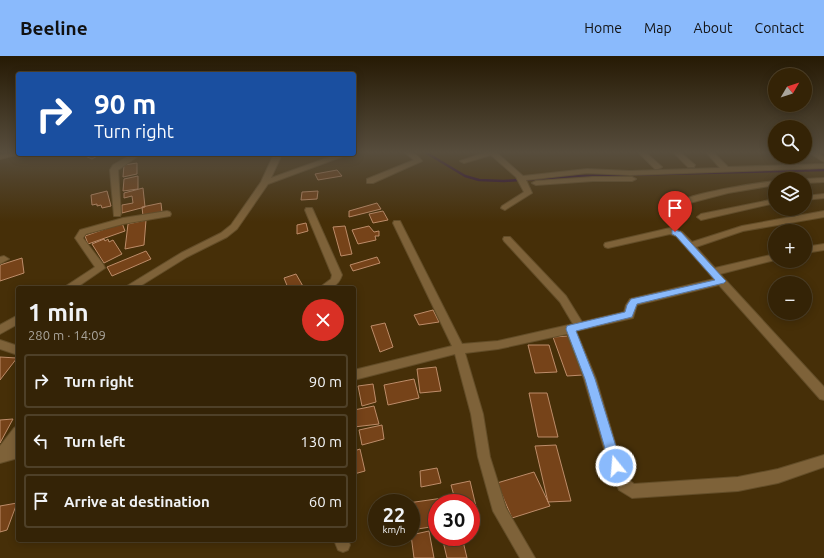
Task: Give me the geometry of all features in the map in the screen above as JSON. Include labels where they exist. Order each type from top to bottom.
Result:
[{"type":"street","points":[[114,175],[117,214]]},
{"type":"street","points":[[133,286],[184,255],[224,236],[234,227],[265,182],[268,175]]},
{"type":"street","points":[[265,182],[284,175]]},
{"type":"street","points":[[370,181],[383,175]]},
{"type":"street","points":[[505,208],[528,193],[524,181],[518,175]]},
{"type":"street","points":[[524,181],[559,175]]},
{"type":"street","points":[[524,181],[656,179],[742,175]]},
{"type":"street","points":[[812,181],[824,180]]},
{"type":"street","points":[[682,203],[713,192],[768,184]]},
{"type":"street","points":[[812,197],[824,196]]},
{"type":"street","points":[[702,217],[768,203]]},
{"type":"street","points":[[309,210],[337,275],[335,281],[327,286]]},
{"type":"street","points":[[72,286],[100,268],[79,238],[83,232],[123,221],[167,214]]},
{"type":"street","points":[[690,246],[742,229],[824,214]]},
{"type":"street","points":[[398,223],[459,349],[477,414],[484,457],[500,511],[528,558]]},
{"type":"street","points":[[608,245],[670,231],[679,234],[824,396]]},
{"type":"street","points":[[507,239],[563,299],[575,328],[616,466],[624,485],[632,491],[738,484],[778,476],[824,461]]},
{"type":"street","points":[[812,249],[824,247]]},
{"type":"street","points":[[713,272],[768,259]]},
{"type":"street","points":[[356,375],[459,349],[498,345],[629,315],[631,305],[634,302],[721,281]]},
{"type":"street","points":[[0,330],[16,320]]},
{"type":"street","points":[[0,344],[16,350]]},
{"type":"street","points":[[1,456],[16,435]]},
{"type":"street","points":[[1,456],[16,452]]},
{"type":"building","points":[[316,175],[342,176],[318,180]]},
{"type":"building","points":[[138,176],[138,189],[123,191],[124,179]]},
{"type":"building","points":[[143,188],[145,207],[122,213],[122,205],[133,203],[132,196],[124,198],[124,193]]},
{"type":"building","points":[[107,191],[111,206],[102,208],[101,205],[92,205],[91,195]]},
{"type":"building","points":[[318,191],[317,199],[301,200],[302,192]]},
{"type":"building","points":[[161,203],[162,212],[143,216],[142,207]]},
{"type":"building","points":[[377,203],[381,209],[349,217],[349,211]]},
{"type":"building","points":[[383,211],[388,220],[373,223],[369,214]]},
{"type":"building","points":[[146,220],[144,245],[125,249],[128,224]]},
{"type":"building","points":[[122,223],[125,231],[88,244],[85,236]]},
{"type":"building","points":[[306,223],[308,231],[297,234],[297,225]]},
{"type":"building","points":[[345,226],[352,254],[341,256],[333,227]]},
{"type":"building","points":[[369,226],[374,232],[379,231],[379,236],[375,236],[376,240],[358,244],[352,230]]},
{"type":"building","points":[[104,239],[105,241],[108,239],[109,242],[113,240],[122,254],[104,263],[92,244]]},
{"type":"building","points":[[146,251],[151,259],[112,276],[107,267]]},
{"type":"building","points":[[377,257],[380,263],[353,271],[350,265]]},
{"type":"building","points":[[22,258],[24,273],[0,281],[0,265]]},
{"type":"building","points":[[296,274],[303,286],[287,286],[284,278]]},
{"type":"building","points":[[433,310],[439,322],[419,325],[414,315]]},
{"type":"building","points":[[385,323],[393,347],[380,352],[371,326]]},
{"type":"building","points":[[568,336],[583,375],[567,376],[553,337]]},
{"type":"building","points":[[528,345],[549,345],[557,372],[535,373]]},
{"type":"building","points":[[0,357],[16,358],[16,359],[0,380]]},
{"type":"building","points":[[436,367],[441,391],[420,393],[417,369]]},
{"type":"building","points":[[414,379],[419,398],[388,405],[384,385]]},
{"type":"building","points":[[373,384],[376,402],[362,406],[358,386]]},
{"type":"building","points":[[529,393],[547,393],[558,437],[538,437]]},
{"type":"building","points":[[374,406],[379,424],[356,427],[356,410]]},
{"type":"building","points":[[13,419],[0,443],[0,420]]},
{"type":"building","points":[[382,425],[384,439],[362,445],[359,430]]},
{"type":"building","points":[[556,445],[571,501],[548,502],[535,446]]},
{"type":"building","points":[[360,449],[365,471],[356,473],[356,450]]},
{"type":"building","points":[[437,468],[441,483],[421,487],[420,471]]},
{"type":"building","points":[[534,472],[550,506],[512,518],[497,483]]},
{"type":"building","points":[[470,481],[473,494],[454,494],[451,485]]},
{"type":"building","points":[[428,500],[428,527],[420,529],[420,501]]},
{"type":"building","points":[[16,503],[7,530],[0,532],[0,506]]},
{"type":"building","points":[[428,531],[428,546],[432,546],[434,558],[414,558],[412,546],[420,546],[420,533]]},
{"type":"building","points":[[444,546],[464,546],[467,558],[447,558]]},
{"type":"waterway","points":[[464,175],[479,180],[504,181],[604,175]]},
{"type":"route","points":[[616,466],[590,379],[570,329],[629,315],[631,305],[634,302],[721,281],[679,234],[675,232]]}]
